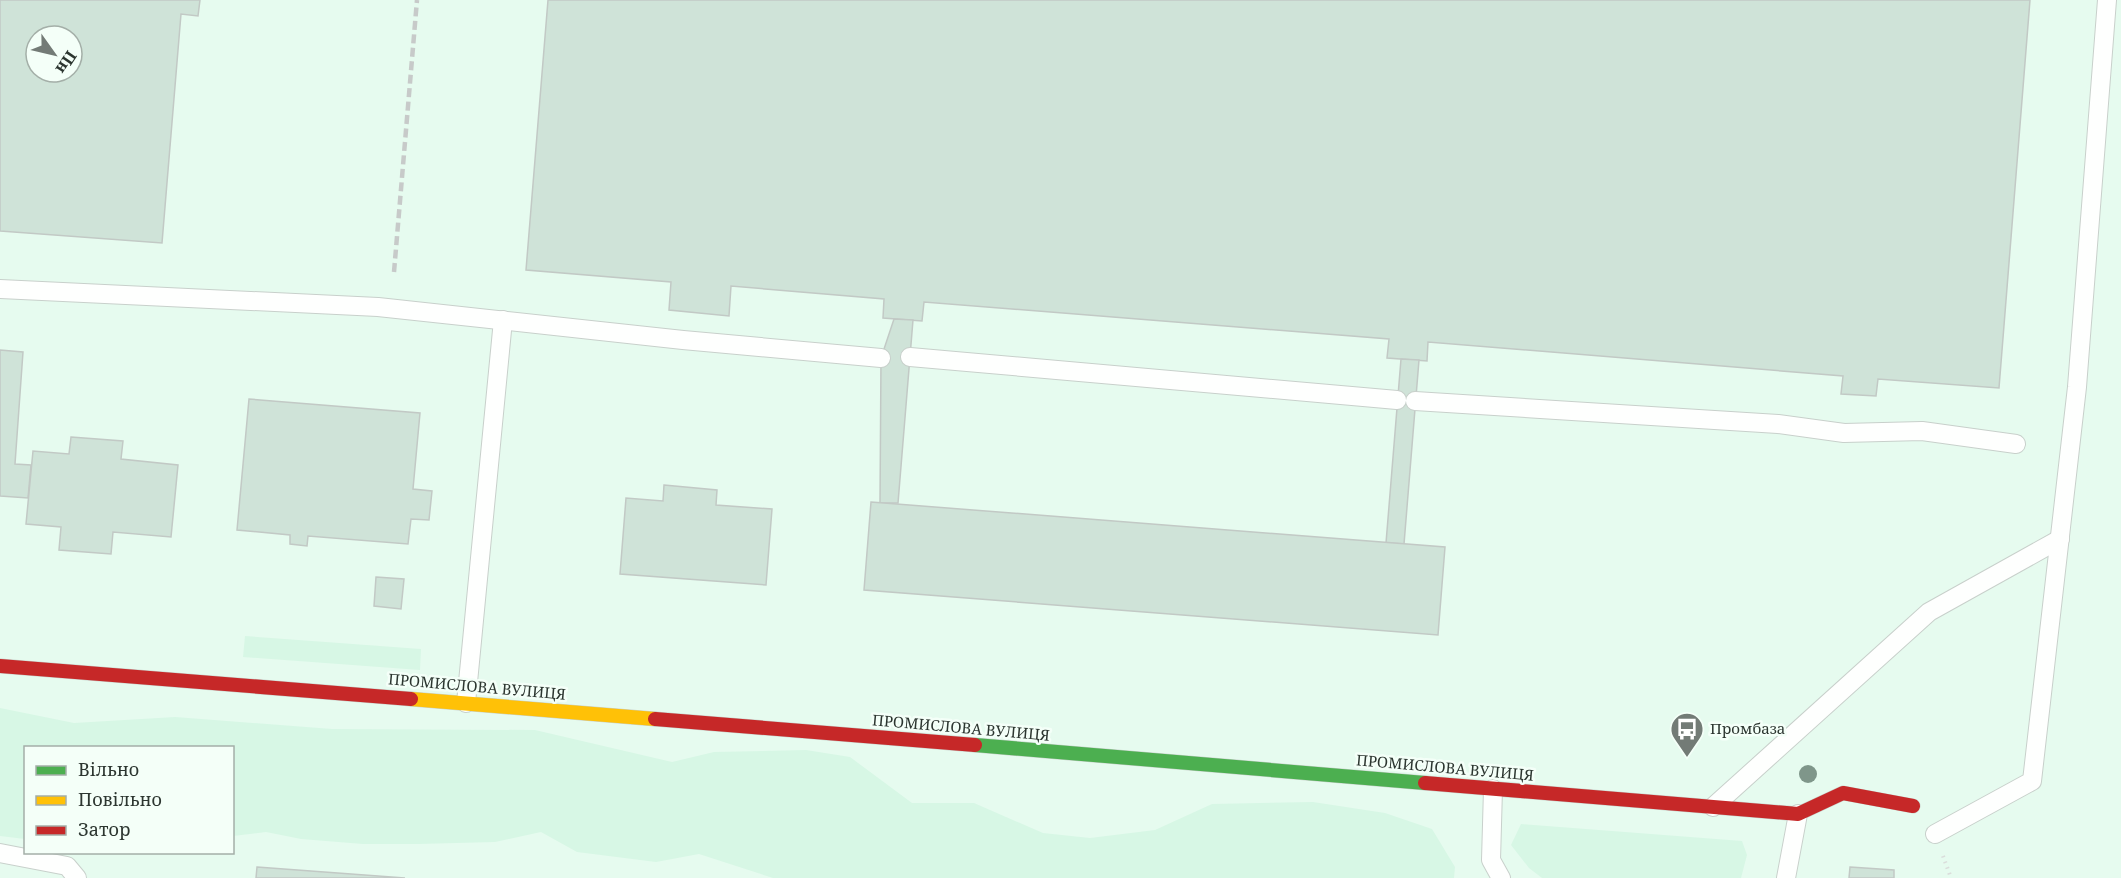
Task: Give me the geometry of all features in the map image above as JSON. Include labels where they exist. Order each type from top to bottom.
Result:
[{"type":"street","name":"ПРОМИСЛОВА ВУЛИЦЯ","points":[[0,666],[1798,814],[1843,793],[1913,806]]},
{"type":"lane","points":[[1935,834],[2032,781],[2077,387],[2107,0]]},
{"type":"lane","points":[[0,289],[378,307],[683,340],[881,358]]},
{"type":"lane","points":[[466,703],[503,320]]},
{"type":"lane","points":[[910,357],[1406,400],[1778,424],[1844,433],[1922,431],[2016,444]]},
{"type":"lane","points":[[1713,807],[1929,612],[2060,539]]},
{"type":"lane","points":[[1493,789],[1491,860],[1501,878]]},
{"type":"lane","points":[[1786,878],[1798,814]]},
{"type":"lane","points":[[0,853],[67,866],[77,878]]},
{"type":"shaded area","points":[[0,0],[2121,0],[2121,878],[0,878]]},
{"type":"shaded area","points":[[245,636],[421,649],[420,670],[243,657]]},
{"type":"shaded area","points":[[0,708],[74,723],[175,717],[332,729],[535,730],[672,762],[714,752],[806,750],[850,757],[912,803],[974,803],[1043,833],[1090,838],[1155,830],[1212,804],[1313,802],[1385,813],[1432,829],[1455,867],[1454,878],[773,878],[699,854],[656,862],[577,852],[541,832],[495,842],[418,844],[363,844],[301,839],[266,832],[234,836],[234,746],[24,746],[24,839],[0,836]]},
{"type":"shaded area","points":[[1521,824],[1742,841],[1747,855],[1741,878],[1542,878],[1529,868],[1511,845]]},
{"type":"building","points":[[0,0],[200,0],[198,16],[181,14],[162,243],[0,231]]},
{"type":"building","points":[[548,0],[2030,0],[1999,388],[1878,379],[1876,396],[1841,394],[1843,376],[1428,342],[1427,361],[1387,358],[1389,339],[924,302],[922,321],[883,318],[884,299],[731,286],[729,316],[669,310],[671,282],[526,270]]},
{"type":"building","points":[[894,319],[913,320],[898,503],[880,503],[881,358]]},
{"type":"building","points":[[0,350],[23,352],[15,464],[31,465],[28,498],[0,496]]},
{"type":"building","points":[[1401,359],[1419,360],[1404,544],[1386,543]]},
{"type":"building","points":[[249,399],[420,413],[413,489],[432,491],[429,520],[411,519],[408,544],[308,536],[307,546],[290,544],[290,535],[237,530]]},
{"type":"building","points":[[71,437],[123,441],[121,459],[178,465],[171,537],[113,532],[111,554],[59,550],[61,527],[26,524],[33,451],[69,454]]},
{"type":"building","points":[[664,485],[717,490],[716,505],[772,509],[766,585],[620,574],[626,498],[663,501]]},
{"type":"building","points":[[871,502],[1445,547],[1438,635],[864,590]]},
{"type":"building","points":[[376,577],[404,579],[401,609],[374,606]]},
{"type":"building","points":[[257,867],[405,878],[256,878]]},
{"type":"building","points":[[1850,867],[1894,870],[1894,878],[1849,878]]},
{"type":"railway","points":[[394,272],[417,0]]},
{"type":"traffic: fast","points":[[975,745],[1425,783]]},
{"type":"traffic: slow","points":[[411,699],[655,719]]},
{"type":"traffic: jam","points":[[0,666],[411,699]]},
{"type":"traffic: jam","points":[[655,719],[975,745]]},
{"type":"traffic: jam","points":[[1425,783],[1798,814],[1843,793],[1913,806]]},
{"type":"place","name":"Промбаза","points":[[1687,758]]}]
